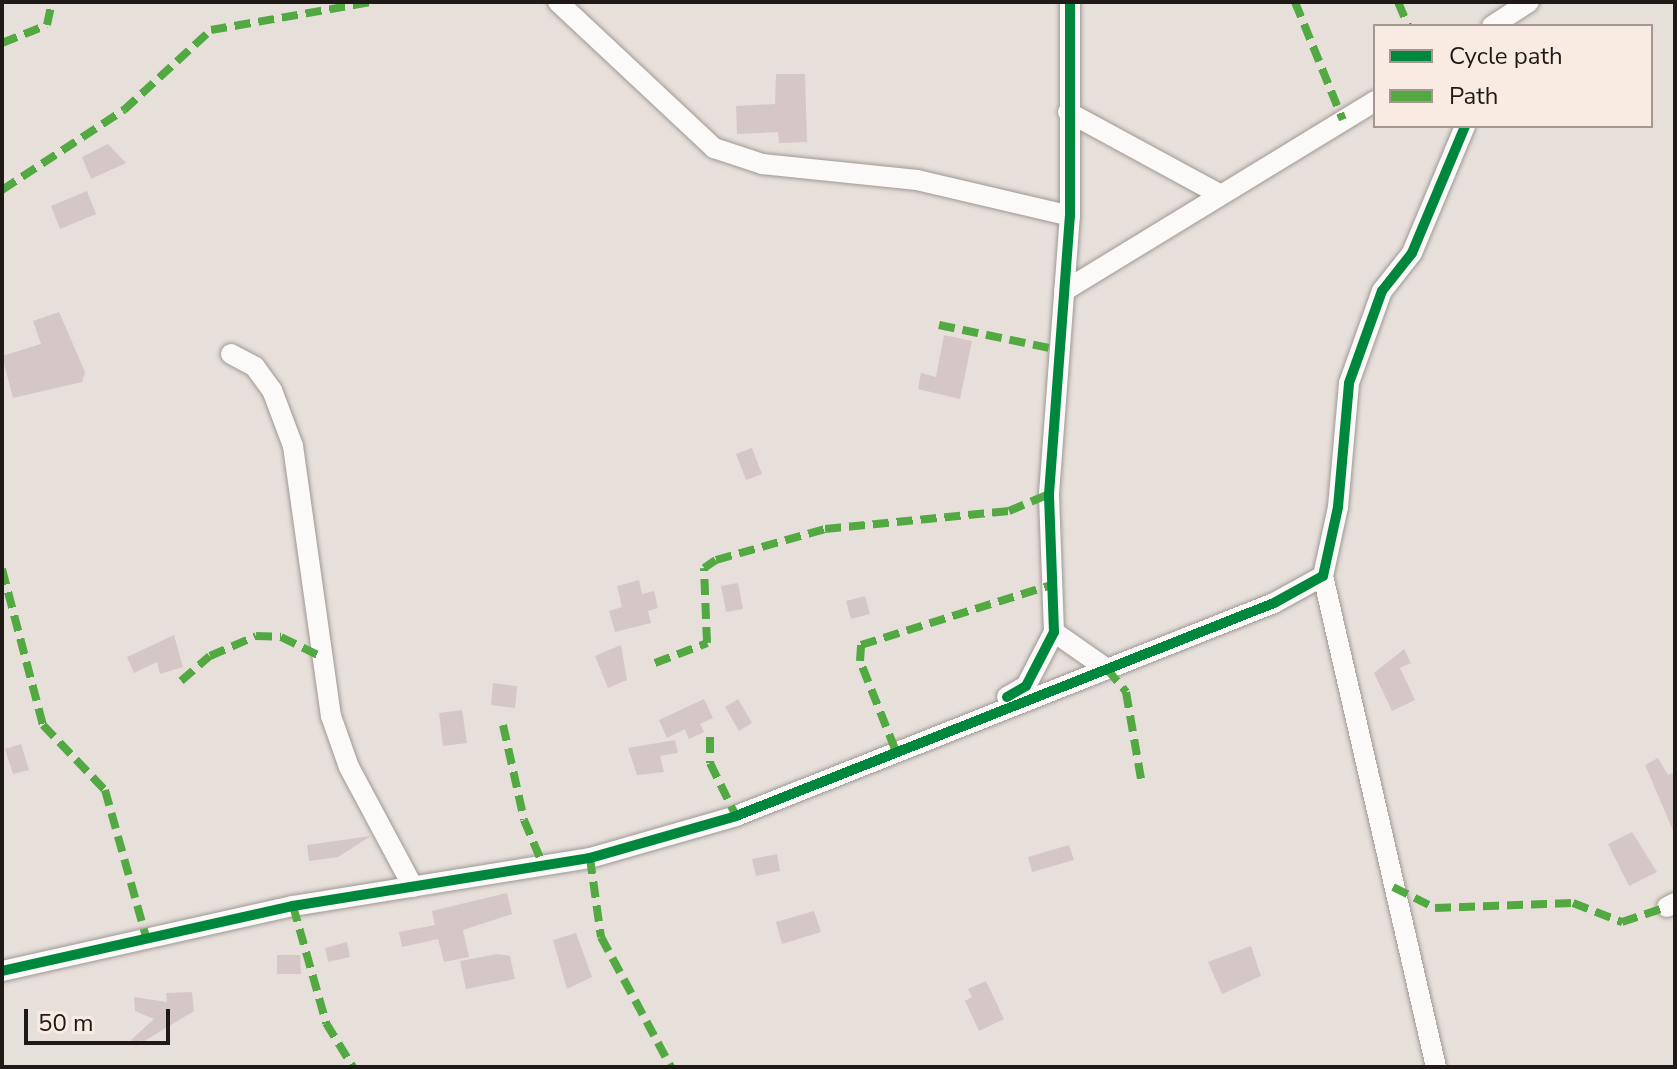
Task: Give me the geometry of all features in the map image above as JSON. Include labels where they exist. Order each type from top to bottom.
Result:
[{"type":"street","points":[[558,2],[714,148],[762,164],[917,180],[1070,216]]},
{"type":"street","points":[[980,714],[1026,686],[1054,632],[1049,494],[1070,216],[1070,2]]},
{"type":"street","points":[[1495,24],[1526,4]]},
{"type":"street","points":[[1513,24],[1526,4]]},
{"type":"street","points":[[1064,291],[1217,193],[1373,102]]},
{"type":"street","points":[[1068,112],[1217,193]]},
{"type":"street","points":[[1436,1067],[1323,576],[1338,507],[1349,383],[1382,291],[1412,253],[1464,128]]},
{"type":"street","points":[[231,354],[255,367],[272,390],[293,446],[331,716],[349,767],[413,887]]},
{"type":"street","points":[[2,971],[413,887],[590,858],[736,816],[980,714],[1107,669],[1323,576]]},
{"type":"street","points":[[1054,632],[1107,669]]},
{"type":"building","points":[[776,74],[805,74],[807,142],[779,143],[778,132],[737,134],[736,106],[775,104]]},
{"type":"building","points":[[108,144],[126,163],[91,179],[82,157]]},
{"type":"building","points":[[87,191],[96,214],[60,229],[51,206]]},
{"type":"building","points":[[59,312],[85,372],[82,382],[13,398],[2,356],[41,344],[33,321]]},
{"type":"building","points":[[944,335],[972,341],[960,399],[918,389],[921,373],[936,377]]},
{"type":"building","points":[[752,448],[762,474],[746,480],[736,454]]},
{"type":"building","points":[[639,580],[642,594],[654,591],[658,608],[648,611],[651,623],[615,632],[609,611],[622,607],[617,586]]},
{"type":"building","points":[[738,583],[743,609],[726,612],[721,586]]},
{"type":"building","points":[[865,596],[870,614],[851,619],[846,601]]},
{"type":"building","points":[[174,635],[183,667],[160,674],[157,662],[134,673],[127,657]]},
{"type":"building","points":[[621,645],[627,680],[608,688],[595,656]]},
{"type":"building","points":[[1404,649],[1411,663],[1400,668],[1415,700],[1392,711],[1374,673]]},
{"type":"building","points":[[493,683],[517,686],[515,708],[491,705]]},
{"type":"building","points":[[704,699],[713,718],[700,724],[704,732],[689,739],[685,729],[667,738],[659,720]]},
{"type":"building","points":[[738,699],[752,723],[739,731],[725,707]]},
{"type":"building","points":[[462,710],[467,743],[443,746],[439,713]]},
{"type":"building","points":[[675,740],[678,753],[660,756],[664,772],[637,775],[628,748]]},
{"type":"building","points":[[21,744],[29,770],[13,774],[5,749]]},
{"type":"building","points":[[1658,758],[1668,775],[1675,772],[1675,835],[1645,765]]},
{"type":"building","points":[[1632,832],[1657,872],[1629,886],[1608,844]]},
{"type":"building","points":[[371,836],[338,857],[309,861],[307,845]]},
{"type":"building","points":[[1069,845],[1074,860],[1032,872],[1028,857]]},
{"type":"building","points":[[777,854],[780,871],[756,876],[752,859]]},
{"type":"building","points":[[507,893],[512,914],[463,930],[469,957],[444,962],[438,939],[402,947],[399,932],[435,925],[432,911]]},
{"type":"building","points":[[814,911],[821,932],[782,944],[776,922]]},
{"type":"building","points":[[576,933],[592,977],[567,989],[553,940]]},
{"type":"building","points":[[347,942],[350,957],[328,962],[325,948]]},
{"type":"building","points":[[1251,946],[1261,976],[1222,994],[1208,962]]},
{"type":"building","points":[[498,954],[510,956],[515,979],[466,989],[460,961]]},
{"type":"building","points":[[277,955],[300,955],[301,974],[277,974]]},
{"type":"building","points":[[986,981],[1004,1019],[979,1031],[965,1001],[972,997],[968,989]]},
{"type":"building","points":[[192,992],[194,1011],[136,1046],[131,1040],[154,1019],[135,1011],[134,997],[167,1002],[166,993]]},
{"type":"marked path","points":[[2,43],[47,25],[52,2]]},
{"type":"marked path","points":[[2,190],[124,110],[211,30],[371,2]]},
{"type":"marked path","points":[[1295,2],[1343,120]]},
{"type":"marked path","points":[[1398,2],[1407,24]]},
{"type":"marked path","points":[[939,325],[1054,349]]},
{"type":"marked path","points":[[655,663],[707,643],[704,568],[716,560],[825,529],[1009,511],[1049,494]]},
{"type":"marked path","points":[[2,569],[43,725],[105,790],[147,940]]},
{"type":"marked path","points":[[895,749],[860,661],[861,645],[1051,585]]},
{"type":"marked path","points":[[181,681],[210,656],[256,636],[281,637],[320,656]]},
{"type":"marked path","points":[[1107,669],[1126,692],[1141,779]]},
{"type":"marked path","points":[[503,725],[524,820],[543,865]]},
{"type":"marked path","points":[[710,737],[710,763],[736,816]]},
{"type":"marked path","points":[[590,858],[601,937],[671,1067]]},
{"type":"marked path","points":[[1393,887],[1435,908],[1573,903],[1622,922],[1667,907]]},
{"type":"marked path","points":[[293,906],[326,1023],[353,1067]]},
{"type":"cycle path","points":[[1007,697],[1026,686],[1054,632],[1049,494],[1070,216],[1070,2]]},
{"type":"cycle path","points":[[2,971],[293,906],[590,858],[736,816],[1274,603],[1323,576],[1338,507],[1349,383],[1382,291],[1412,253],[1464,128]]}]
